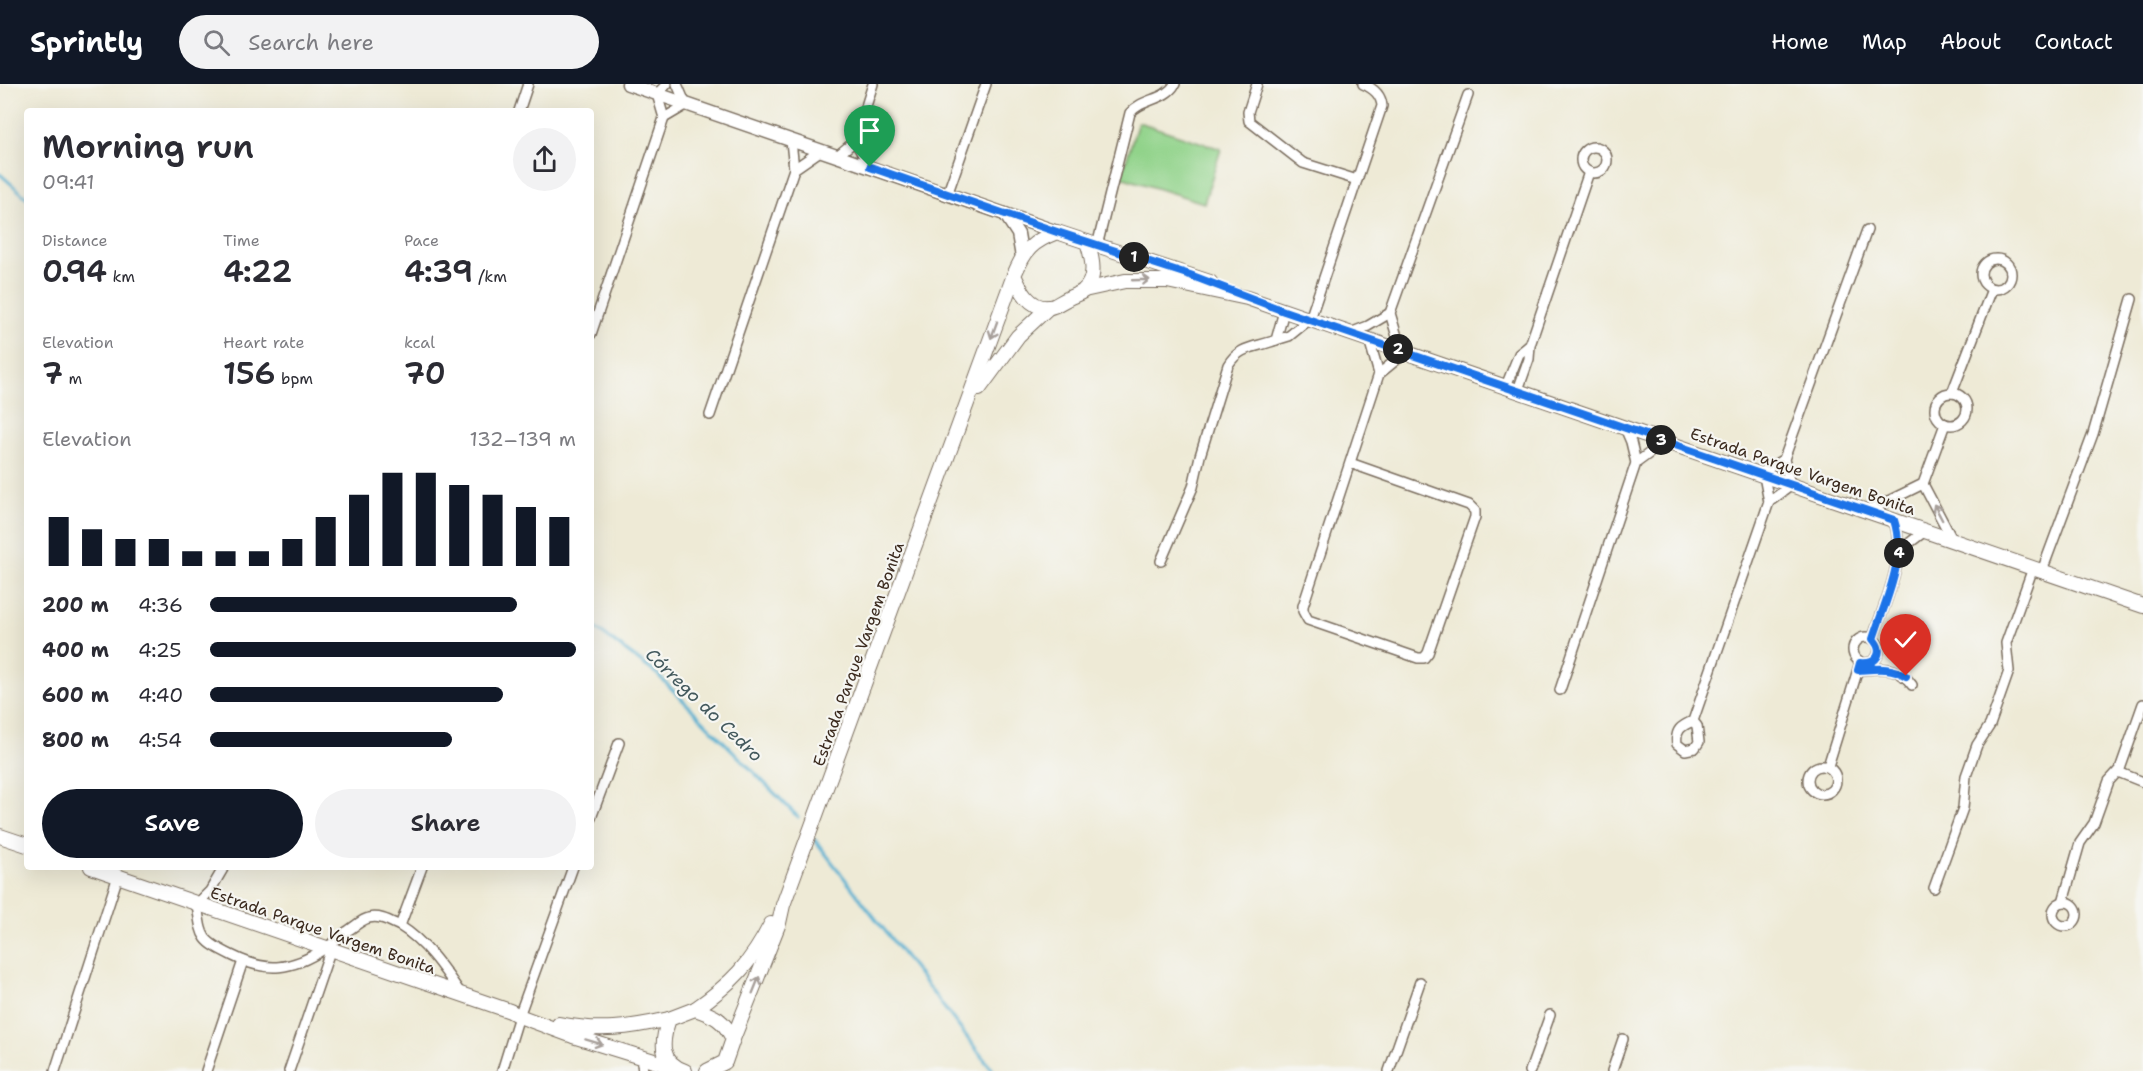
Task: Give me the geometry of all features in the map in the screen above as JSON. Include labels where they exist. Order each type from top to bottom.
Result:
[{"type":"main road","points":[[1057,232],[1093,244],[1093,268],[1090,281],[1084,290],[1049,307],[1038,305],[1021,291],[1014,275],[1026,250],[1034,243],[1057,232]]},
{"type":"main road","name":"Estrada Parque Vargem Bonita","points":[[1093,244],[1190,275],[1237,292],[1247,298]]},
{"type":"main road","name":"Estrada Parque Vargem Bonita","points":[[727,1067],[733,1039],[779,923],[783,905],[1014,275]]},
{"type":"main road","name":"Estrada Parque Vargem Bonita","points":[[1084,290],[1125,281],[1151,280],[1184,284],[1247,298],[2143,606]]},
{"type":"main road","name":"Estrada Parque Vargem Bonita","points":[[964,414],[987,376],[1018,336],[1049,307]]},
{"type":"main road","points":[[0,836],[24,844]]},
{"type":"main road","name":"Estrada Parque Vargem Bonita","points":[[100,870],[671,1068]]},
{"type":"main road","name":"Estrada Parque Vargem Bonita","points":[[517,1013],[560,1024],[615,1029],[669,1019],[695,1009],[730,983],[743,969],[754,955],[783,905]]},
{"type":"main road","points":[[695,1009],[724,1023],[733,1039]]},
{"type":"main road","points":[[669,1019],[663,1040],[671,1068]]},
{"type":"main road","points":[[707,1071],[727,1067]]},
{"type":"street","points":[[520,108],[528,84]]},
{"type":"street","points":[[628,84],[1057,232]]},
{"type":"street","points":[[657,94],[667,84]]},
{"type":"street","points":[[677,84],[686,105]]},
{"type":"street","points":[[837,156],[855,141],[873,84]]},
{"type":"street","points":[[947,195],[986,84]]},
{"type":"street","points":[[1093,244],[1130,113],[1143,102],[1165,94],[1175,84]]},
{"type":"street","points":[[1257,84],[1248,112],[1249,121],[1299,161],[1356,180]]},
{"type":"street","points":[[1161,561],[1193,487],[1200,456],[1228,365],[1234,355],[1242,350],[1289,336],[1310,319],[1382,106],[1382,100],[1377,93],[1363,84]]},
{"type":"street","points":[[594,325],[664,118],[657,94]]},
{"type":"street","points":[[1350,333],[1390,313],[1468,95]]},
{"type":"street","points":[[664,118],[686,105]]},
{"type":"street","points":[[710,415],[794,169],[791,141]]},
{"type":"street","points":[[855,141],[870,167]]},
{"type":"street","points":[[794,169],[820,151]]},
{"type":"street","points":[[1512,388],[1529,359],[1530,345],[1589,172]]},
{"type":"street","points":[[1005,214],[1018,234],[1022,257]]},
{"type":"street","points":[[1769,502],[1762,475],[1784,459],[1867,230]]},
{"type":"street","points":[[1952,393],[1992,289]]},
{"type":"street","points":[[1934,888],[1963,807],[1966,776],[1977,745],[1994,717],[2009,671],[2006,643],[2092,434],[2132,299]]},
{"type":"street","points":[[1276,340],[1284,311]]},
{"type":"street","points":[[1350,463],[1469,505],[1475,511],[1475,517],[1428,653],[1424,658],[1418,658],[1308,620],[1303,615],[1304,606],[1350,463],[1379,375],[1404,351],[1390,313]]},
{"type":"street","points":[[1369,339],[1379,375]]},
{"type":"street","points":[[1952,393],[1961,396],[1966,404],[1966,413],[1962,421],[1954,425],[1945,424],[1938,418],[1935,410],[1937,401],[1944,394],[1952,393]]},
{"type":"street","points":[[1866,512],[1923,484],[1945,424]]},
{"type":"street","points":[[1560,690],[1636,463],[1625,428]]},
{"type":"street","points":[[1636,463],[1666,441]]},
{"type":"street","points":[[1693,721],[1769,502],[1791,485],[1784,459]]},
{"type":"street","points":[[1923,484],[1952,539]]},
{"type":"street","points":[[1873,639],[1897,562],[1899,542],[1894,520]]},
{"type":"street","points":[[1897,562],[1908,544],[1925,531]]},
{"type":"street","points":[[1828,766],[1859,667],[1852,648],[1857,640],[1865,637],[1873,639],[1879,645],[1880,653],[1876,660],[1859,667]]},
{"type":"street","points":[[1859,667],[1897,670],[1906,676],[1912,685]]},
{"type":"street","points":[[2063,902],[2080,843],[2094,823],[2109,781],[2118,772],[2143,704]]},
{"type":"street","points":[[594,810],[619,743]]},
{"type":"street","points":[[2118,772],[2143,782]]},
{"type":"street","points":[[222,870],[210,891],[197,904],[202,935],[211,946],[243,961],[265,968],[284,967],[328,950]]},
{"type":"street","points":[[400,926],[421,870]]},
{"type":"street","points":[[502,1071],[517,1013],[572,870]]},
{"type":"street","points":[[55,1071],[118,876]]},
{"type":"street","points":[[289,1071],[328,950],[336,938],[369,918],[384,918],[413,934],[461,994]]},
{"type":"street","points":[[206,1071],[243,961]]},
{"type":"street","points":[[1389,1071],[1420,982]]},
{"type":"street","points":[[1530,1071],[1550,1015]]},
{"type":"street","points":[[1612,1071],[1623,1040]]},
{"type":"street","points":[[641,1056],[643,1071]]},
{"type":"green space","points":[[1138,122],[1221,149],[1204,203],[1121,177]]},
{"type":"waterway","name":"Córrego do Cedro","points":[[0,174],[24,195]]},
{"type":"waterway","name":"Córrego do Cedro","points":[[594,627],[657,674],[798,817]]},
{"type":"waterway","points":[[815,840],[993,1071]]},
{"type":"route","points":[[870,167],[947,195],[1190,275],[1284,311],[1894,520],[1899,542],[1897,562],[1873,639],[1879,645],[1880,653],[1876,660],[1868,664],[1860,663],[1858,670],[1897,670],[1906,676]]}]
